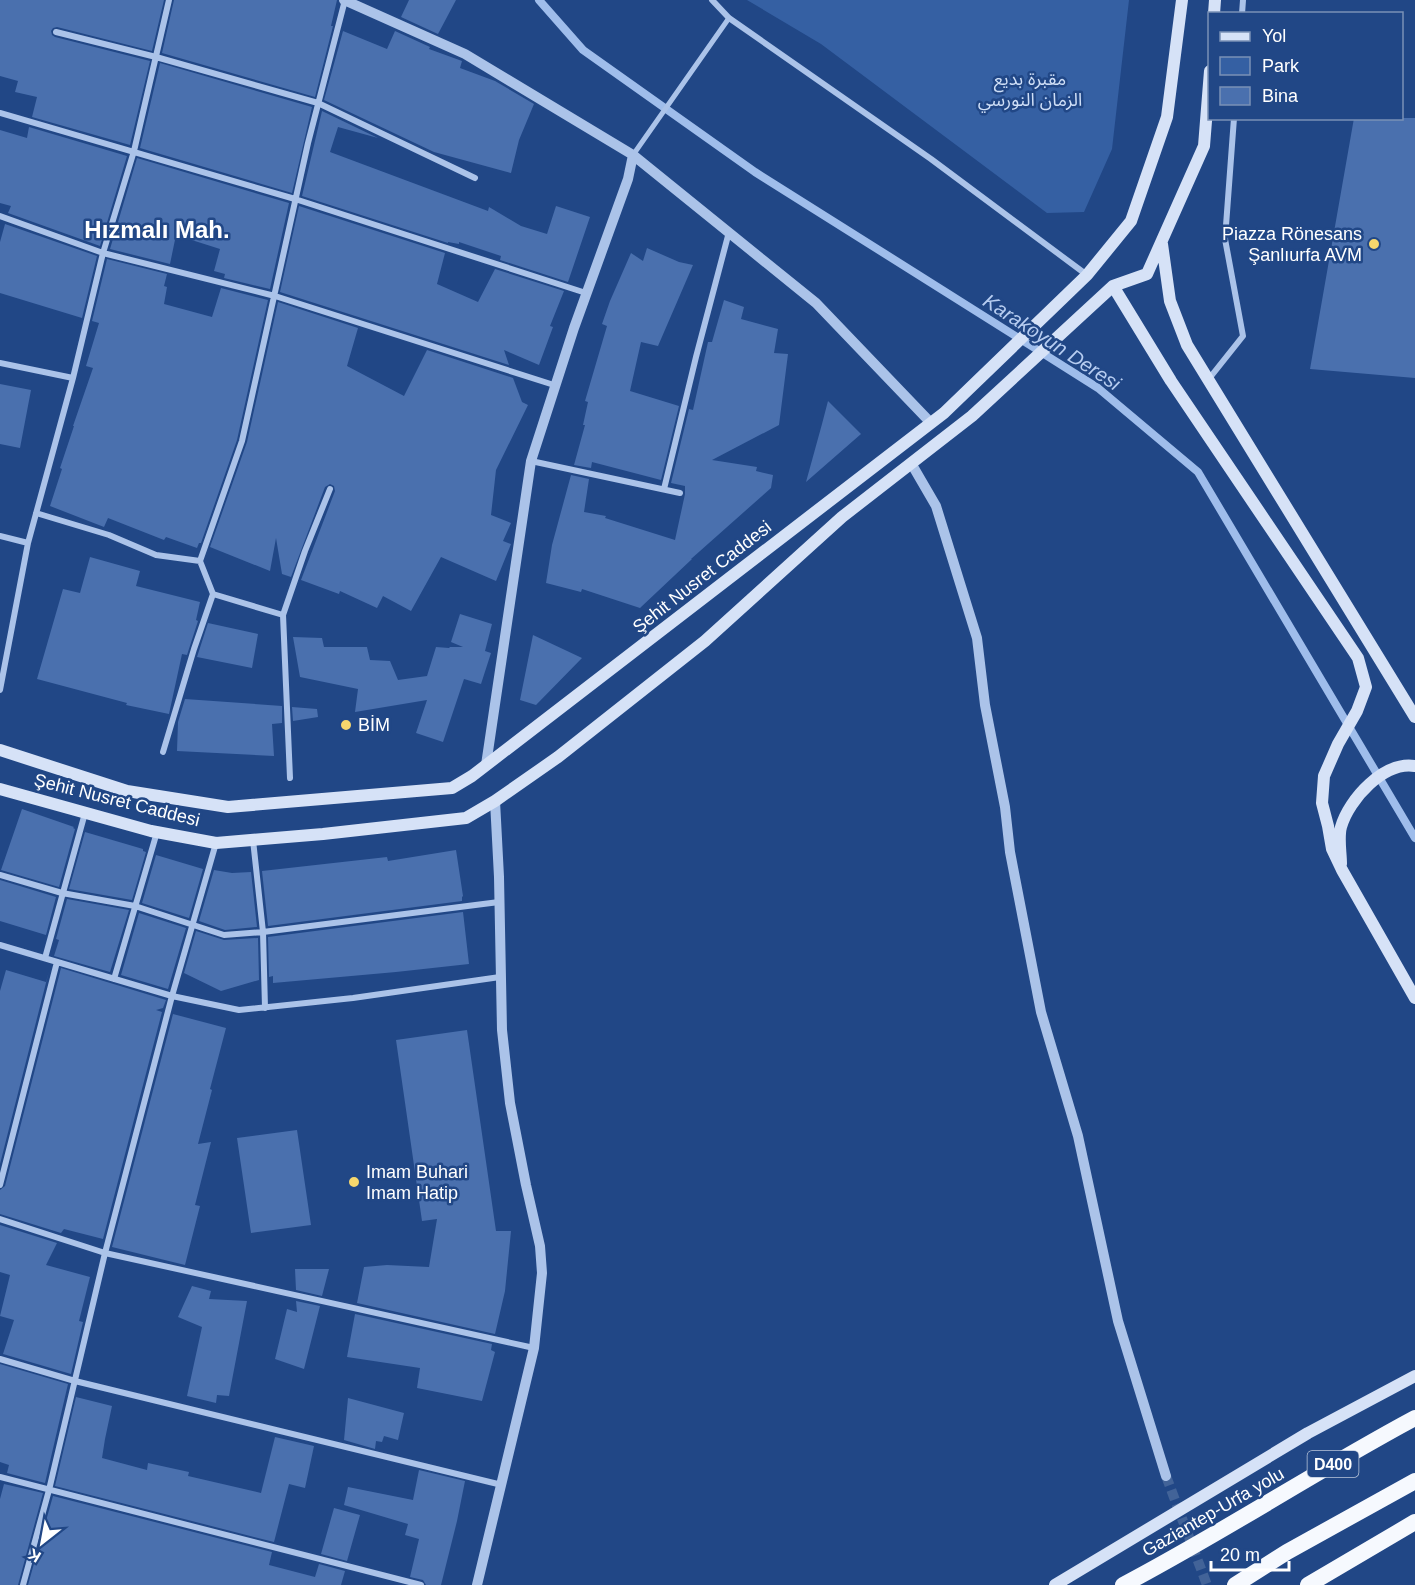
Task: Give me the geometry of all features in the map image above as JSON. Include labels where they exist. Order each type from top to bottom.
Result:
[{"type":"highway","name":"Gaziantep-Urfa yolu","points":[[1123,1585],[1167,1562],[1415,1418]]},
{"type":"highway","points":[[1235,1585],[1287,1552],[1415,1481]]},
{"type":"highway","points":[[1308,1585],[1415,1522]]},
{"type":"main road","name":"Şehit Nusret Caddesi","points":[[0,750],[127,791],[228,807],[452,788],[486,765],[944,413],[1087,275],[1131,221],[1167,117],[1182,0]]},
{"type":"main road","name":"Şehit Nusret Caddesi","points":[[0,789],[157,832],[216,843],[466,818],[495,801],[558,757],[705,641],[842,517],[972,416],[1113,286],[1147,274],[1204,146],[1208,86]]},
{"type":"main road","points":[[1162,242],[1170,301],[1187,345],[1415,717]]},
{"type":"main road","points":[[1113,286],[1171,381],[1358,658],[1366,687],[1357,711],[1338,744],[1324,776],[1322,802],[1329,826],[1332,849],[1341,870],[1415,998]]},
{"type":"main road","points":[[1341,870],[1340,829],[1348,810],[1364,788],[1391,770],[1410,765],[1415,766]]},
{"type":"main road","points":[[1055,1585],[1308,1433],[1415,1376]]},
{"type":"street","points":[[0,690],[28,543],[73,378],[103,253],[134,151],[169,0]]},
{"type":"street","points":[[163,752],[213,594],[200,561],[242,441],[295,199],[344,0],[465,54],[633,155],[816,303],[931,423]]},
{"type":"street","points":[[712,0],[729,18],[931,159],[1087,275]]},
{"type":"street","points":[[486,765],[531,461],[554,385],[628,179],[633,155],[729,18]]},
{"type":"street","points":[[56,32],[156,57],[318,103],[475,178]]},
{"type":"street","points":[[0,114],[295,199],[586,293]]},
{"type":"street","points":[[1208,380],[1243,336],[1225,239],[1234,120]]},
{"type":"street","points":[[0,216],[103,253],[275,296],[554,385]]},
{"type":"street","points":[[664,489],[729,232]]},
{"type":"street","points":[[0,363],[73,378]]},
{"type":"street","points":[[531,461],[680,493]]},
{"type":"street","points":[[911,463],[936,506],[977,638],[985,705],[1005,807],[1010,852],[1041,1012],[1078,1136],[1118,1321],[1166,1476]]},
{"type":"street","points":[[290,778],[283,615],[330,489]]},
{"type":"street","points":[[36,513],[109,536],[156,555],[200,561]]},
{"type":"street","points":[[0,536],[28,543]]},
{"type":"street","points":[[213,594],[283,615]]},
{"type":"street","points":[[477,1585],[534,1348],[542,1273],[540,1246],[510,1104],[502,1030],[495,801]]},
{"type":"street","points":[[45,958],[85,813]]},
{"type":"street","points":[[114,979],[157,832]]},
{"type":"street","points":[[253,840],[263,932],[265,1008]]},
{"type":"street","points":[[23,1585],[49,1490],[105,1253],[172,996],[216,843]]},
{"type":"street","points":[[0,875],[62,893],[135,906],[224,935],[499,902]]},
{"type":"street","points":[[0,945],[172,996],[239,1010],[353,998],[500,977]]},
{"type":"street","points":[[0,1185],[57,962]]},
{"type":"street","points":[[0,1219],[105,1253],[534,1348]]},
{"type":"street","points":[[0,1359],[75,1381],[502,1485]]},
{"type":"street","points":[[0,1477],[421,1585]]},
{"type":"green space","name":"مقبرة بديع الزمان النورسي","points":[[747,0],[1129,0],[1112,149],[1084,212],[1047,213],[821,44]]},
{"type":"building","points":[[0,0],[164,0],[152,51],[57,27],[51,31],[55,37],[150,61],[130,145],[32,117],[37,97],[15,92],[18,81],[0,76]]},
{"type":"building","points":[[174,0],[337,0],[331,26],[333,26],[315,97],[162,53]]},
{"type":"building","points":[[409,0],[456,0],[438,34],[401,17]]},
{"type":"building","points":[[343,31],[387,49],[395,31],[430,47],[429,49],[462,61],[460,68],[495,81],[534,104],[519,140],[511,173],[434,152],[324,100]]},
{"type":"building","points":[[160,63],[312,107],[292,193],[140,148]]},
{"type":"building","points":[[322,111],[378,138],[338,127],[330,152],[488,211],[489,207],[521,226],[547,234],[556,206],[590,217],[568,282],[500,260],[501,256],[459,242],[459,244],[448,243],[302,196]]},
{"type":"building","name":"Piazza Rönesans Şanlıurfa AVM","points":[[1415,118],[1415,378],[1310,369],[1354,120]]},
{"type":"building","points":[[29,127],[127,156],[100,246],[8,213],[11,206],[0,203],[0,130],[27,138]]},
{"type":"building","points":[[137,158],[289,203],[270,289],[224,278],[225,274],[214,271],[220,249],[176,235],[170,264],[110,249]]},
{"type":"building","points":[[299,206],[445,253],[437,284],[478,302],[495,269],[564,291],[550,326],[553,327],[539,365],[504,350],[509,365],[280,292]]},
{"type":"building","points":[[5,224],[97,256],[82,318],[0,293],[0,242]]},
{"type":"building","points":[[647,248],[679,262],[693,265],[658,346],[641,342],[630,391],[679,406],[661,480],[592,462],[591,468],[574,465],[585,425],[583,425],[588,402],[585,401],[607,326],[602,324],[631,253],[643,261]]},
{"type":"building","points":[[107,259],[167,274],[164,304],[212,317],[221,288],[268,300],[237,440],[201,543],[197,548],[166,537],[164,540],[108,518],[104,527],[50,506],[73,426],[93,368],[86,366],[99,323],[92,321]]},
{"type":"building","points":[[724,300],[744,307],[741,319],[778,329],[774,353],[788,354],[779,425],[712,460],[757,467],[756,471],[773,475],[771,488],[640,608],[582,589],[581,592],[546,583],[552,545],[571,475],[589,479],[584,512],[606,516],[605,518],[675,540],[685,486],[671,483],[689,409],[693,410],[708,342],[712,342]]},
{"type":"building","points":[[278,302],[358,328],[347,366],[404,396],[427,350],[513,378],[522,402],[528,405],[496,470],[491,515],[511,523],[503,541],[511,544],[496,581],[441,557],[411,611],[383,596],[377,608],[340,591],[339,594],[301,580],[335,491],[334,486],[330,484],[325,487],[291,577],[282,574],[276,538],[270,571],[210,547],[247,442]]},
{"type":"building","points":[[0,384],[31,390],[20,448],[0,444]]},
{"type":"building","points":[[828,401],[861,434],[806,482],[822,424]]},
{"type":"building","points":[[90,557],[140,571],[136,586],[200,602],[196,620],[198,621],[187,655],[182,654],[169,714],[126,705],[127,703],[37,679],[63,589],[80,593]]},
{"type":"building","points":[[460,614],[492,624],[485,651],[491,653],[481,684],[464,679],[443,742],[416,733],[427,700],[355,712],[358,689],[300,677],[293,637],[322,638],[324,647],[367,647],[370,660],[390,661],[398,680],[427,676],[436,647],[463,647],[451,642]]},
{"type":"building","points":[[208,623],[258,634],[252,668],[197,657]]},
{"type":"building","points":[[533,635],[582,658],[536,705],[520,700]]},
{"type":"building","points":[[185,699],[282,706],[282,723],[272,724],[274,756],[177,751],[178,722]]},
{"type":"building","points":[[292,707],[317,709],[318,717],[293,721]]},
{"type":"building","points":[[22,809],[75,829],[59,887],[1,870]]},
{"type":"building","points":[[85,832],[143,849],[146,852],[132,900],[69,889]]},
{"type":"building","points":[[456,850],[462,901],[268,926],[262,871],[387,857],[388,861]]},
{"type":"building","points":[[156,855],[203,869],[189,918],[142,903]]},
{"type":"building","points":[[214,870],[232,873],[251,872],[257,927],[225,930],[199,921]]},
{"type":"building","points":[[0,880],[56,897],[46,935],[0,921]]},
{"type":"building","points":[[67,899],[129,910],[110,972],[54,956],[59,940],[56,939]]},
{"type":"building","points":[[463,912],[469,964],[273,983],[273,976],[269,977],[268,937]]},
{"type":"building","points":[[139,913],[186,928],[168,989],[121,975]]},
{"type":"building","points":[[196,931],[224,940],[258,938],[259,980],[221,991],[184,973]]},
{"type":"building","points":[[61,968],[166,1000],[163,1008],[156,1010],[162,1012],[103,1239],[64,1229],[61,1233],[0,1214],[0,1190],[5,1186]]},
{"type":"building","points":[[6,970],[46,982],[49,971],[0,1164],[0,991]]},
{"type":"building","points":[[173,1014],[226,1028],[198,1144],[211,1142],[195,1205],[200,1206],[185,1265],[112,1247]]},
{"type":"building","points":[[467,1030],[496,1231],[511,1231],[505,1291],[495,1334],[357,1303],[364,1267],[387,1265],[429,1267],[437,1219],[422,1221],[396,1040]]},
{"type":"building","points":[[297,1130],[311,1225],[251,1233],[237,1138]]},
{"type":"building","points":[[0,1225],[57,1243],[46,1265],[90,1277],[79,1321],[83,1322],[71,1374],[3,1354],[14,1320],[0,1316],[10,1275],[0,1272]]},
{"type":"building","points":[[295,1269],[329,1269],[322,1296],[296,1290]]},
{"type":"building","points":[[192,1286],[211,1291],[209,1299],[247,1301],[229,1396],[217,1395],[216,1403],[187,1396],[202,1327],[178,1317]]},
{"type":"building","points":[[296,1301],[320,1306],[304,1369],[275,1359],[287,1309],[297,1312]]},
{"type":"building","points":[[355,1314],[492,1344],[491,1350],[495,1352],[482,1401],[417,1388],[420,1368],[347,1357]]},
{"type":"building","points":[[0,1364],[68,1384],[45,1483],[7,1473],[9,1465],[0,1462]]},
{"type":"building","points":[[76,1397],[112,1406],[102,1458],[147,1470],[148,1463],[189,1472],[188,1476],[261,1493],[275,1437],[314,1446],[305,1488],[289,1484],[274,1542],[55,1486]]},
{"type":"building","points":[[348,1398],[404,1413],[398,1440],[384,1436],[382,1442],[376,1441],[375,1449],[344,1440]]},
{"type":"building","points":[[419,1470],[465,1481],[441,1585],[426,1585],[423,1580],[410,1577],[419,1539],[405,1535],[408,1524],[344,1505],[348,1487],[413,1500]]},
{"type":"building","points":[[4,1484],[43,1493],[18,1585],[0,1585],[0,1499]]},
{"type":"building","points":[[53,1496],[272,1552],[269,1565],[315,1577],[319,1564],[345,1571],[341,1585],[28,1585]]},
{"type":"building","points":[[334,1508],[360,1515],[347,1561],[321,1554]]},
{"type":"waterway","name":"Karakoyun Deresi","points":[[539,0],[583,50],[755,172],[1098,388],[1198,472],[1415,838]]},
{"type":"tunnel","points":[[1166,1476],[1207,1585]]},
{"type":"place","name":"Piazza Rönesans Şanlıurfa AVM","points":[[1374,244]]},
{"type":"place","name":"BİM","points":[[346,725]]},
{"type":"place","name":"Imam Buhari Imam Hatip","points":[[354,1182]]},
{"type":"district","name":"Hızmalı Mah.","points":[[157,230]]}]
